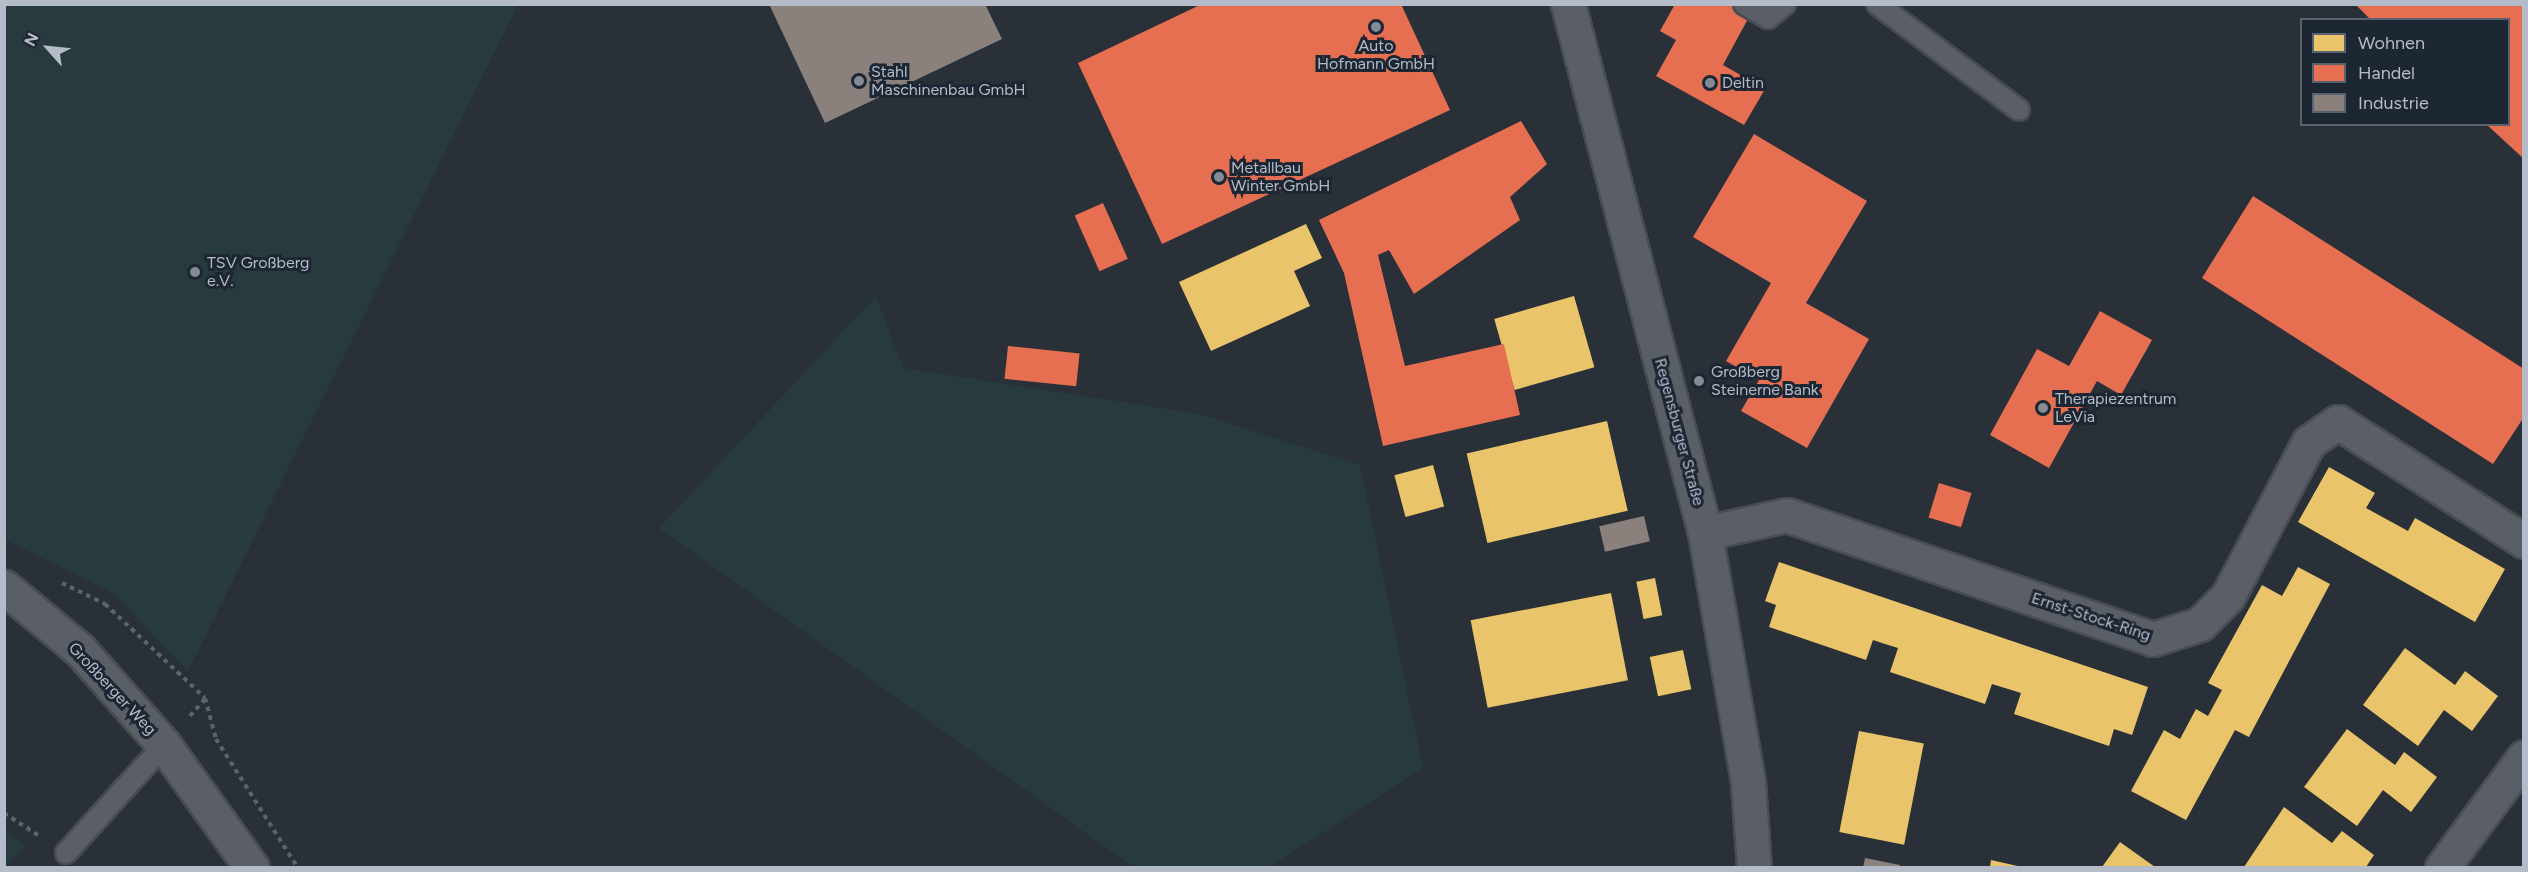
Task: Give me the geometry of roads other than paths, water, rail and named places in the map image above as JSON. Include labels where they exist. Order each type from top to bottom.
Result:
[{"type":"street","name":"Regensburger Straße","points":[[1568,4],[1705,533],[1748,782],[1754,867]]},
{"type":"street","name":"Ernst-Stock-Ring","points":[[1705,533],[1787,515],[2153,639],[2200,624],[2228,596],[2309,442],[2338,422],[2523,541]]},
{"type":"street","name":"Großberger Weg","points":[[4,586],[80,651],[164,745],[252,867]]},
{"type":"street","points":[[2442,867],[2523,757]]},
{"type":"lane","points":[[1744,4],[1768,18],[1785,4]]},
{"type":"lane","points":[[1877,4],[2019,110]]},
{"type":"lane","points":[[66,853],[164,745]]},
{"type":"place","name":"Auto Hofmann GmbH","points":[[1376,27]]},
{"type":"place","name":"Stahl Maschinenbau GmbH","points":[[859,81]]},
{"type":"place","name":"Deltin","points":[[1710,83]]},
{"type":"place","name":"Metallbau Winter GmbH","points":[[1219,177]]},
{"type":"place","name":"TSV Großberg e.V.","points":[[195,272]]},
{"type":"place","name":"Großberg Steinerne Bank","points":[[1699,381]]},
{"type":"place","name":"Therapiezentrum LeVia","points":[[2043,408]]}]
